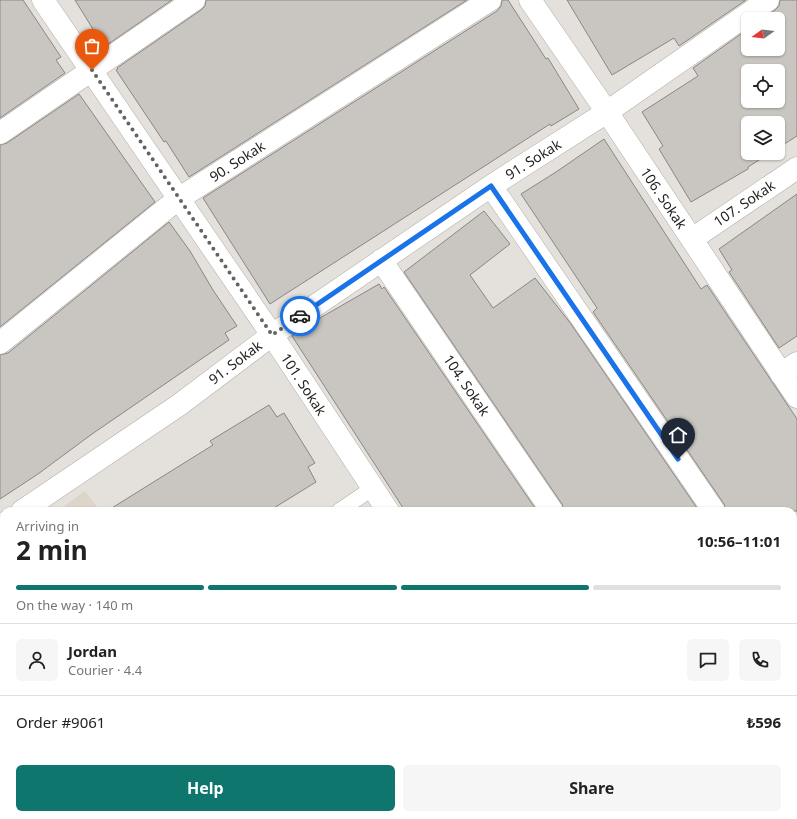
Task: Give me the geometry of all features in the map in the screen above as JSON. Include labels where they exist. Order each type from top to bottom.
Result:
[{"type":"main road","name":"101. Sokak","points":[[43,0],[272,335],[385,507]]},
{"type":"main road","points":[[0,133],[194,0]]},
{"type":"main road","name":"90. Sokak","points":[[0,343],[178,199],[490,0]]},
{"type":"main road","name":"106. Sokak","points":[[530,0],[692,239],[789,368],[797,397]]},
{"type":"main road","name":"91. Sokak","points":[[28,507],[179,405],[272,335],[381,260],[491,186],[607,112],[768,0]]},
{"type":"main road","name":"107. Sokak","points":[[692,239],[797,168]]},
{"type":"main road","points":[[491,186],[711,507]]},
{"type":"main road","name":"104. Sokak","points":[[381,260],[549,507]]},
{"type":"lane","points":[[345,507],[373,488]]},
{"type":"shaded area","points":[[85,491],[97,507],[63,507]]},
{"type":"building","points":[[0,0],[23,0],[61,57],[56,60],[65,73],[0,118]]},
{"type":"building","points":[[75,0],[172,0],[104,47]]},
{"type":"building","points":[[206,0],[467,0],[189,177],[166,141],[164,142],[116,70],[201,10],[205,6]]},
{"type":"building","points":[[502,0],[508,0],[546,59],[548,58],[579,109],[551,126],[550,124],[270,304],[203,198],[497,11],[501,6]]},
{"type":"building","points":[[567,0],[746,0],[679,46],[674,38],[612,75]]},
{"type":"building","points":[[780,0],[797,0],[797,136],[785,144],[785,116],[741,116],[741,160],[759,160],[748,167],[748,169],[691,202],[659,149],[663,146],[642,112],[698,76],[693,68],[741,34],[741,56],[785,56],[785,12],[772,12],[779,6]]},
{"type":"building","points":[[79,94],[155,202],[0,327],[0,145],[7,143]]},
{"type":"building","points":[[604,139],[701,289],[707,285],[797,419],[797,507],[725,507],[593,312],[597,308],[521,194]]},
{"type":"building","points":[[797,194],[797,336],[779,348],[729,272],[732,270],[719,249]]},
{"type":"building","points":[[484,211],[510,244],[470,275],[493,308],[535,278],[571,324],[696,507],[563,507],[404,272]]},
{"type":"building","points":[[169,222],[190,251],[213,290],[237,326],[225,333],[229,340],[0,499],[0,355],[8,353]]},
{"type":"building","points":[[379,284],[382,289],[384,287],[534,507],[402,507],[292,336]]},
{"type":"building","points":[[269,405],[277,417],[284,413],[315,463],[308,467],[316,482],[275,507],[113,507],[213,445],[210,441]]},
{"type":"way so far","points":[[92,70],[178,199],[272,335],[300,316]]},
{"type":"route","points":[[300,316],[491,186],[678,459]]}]
